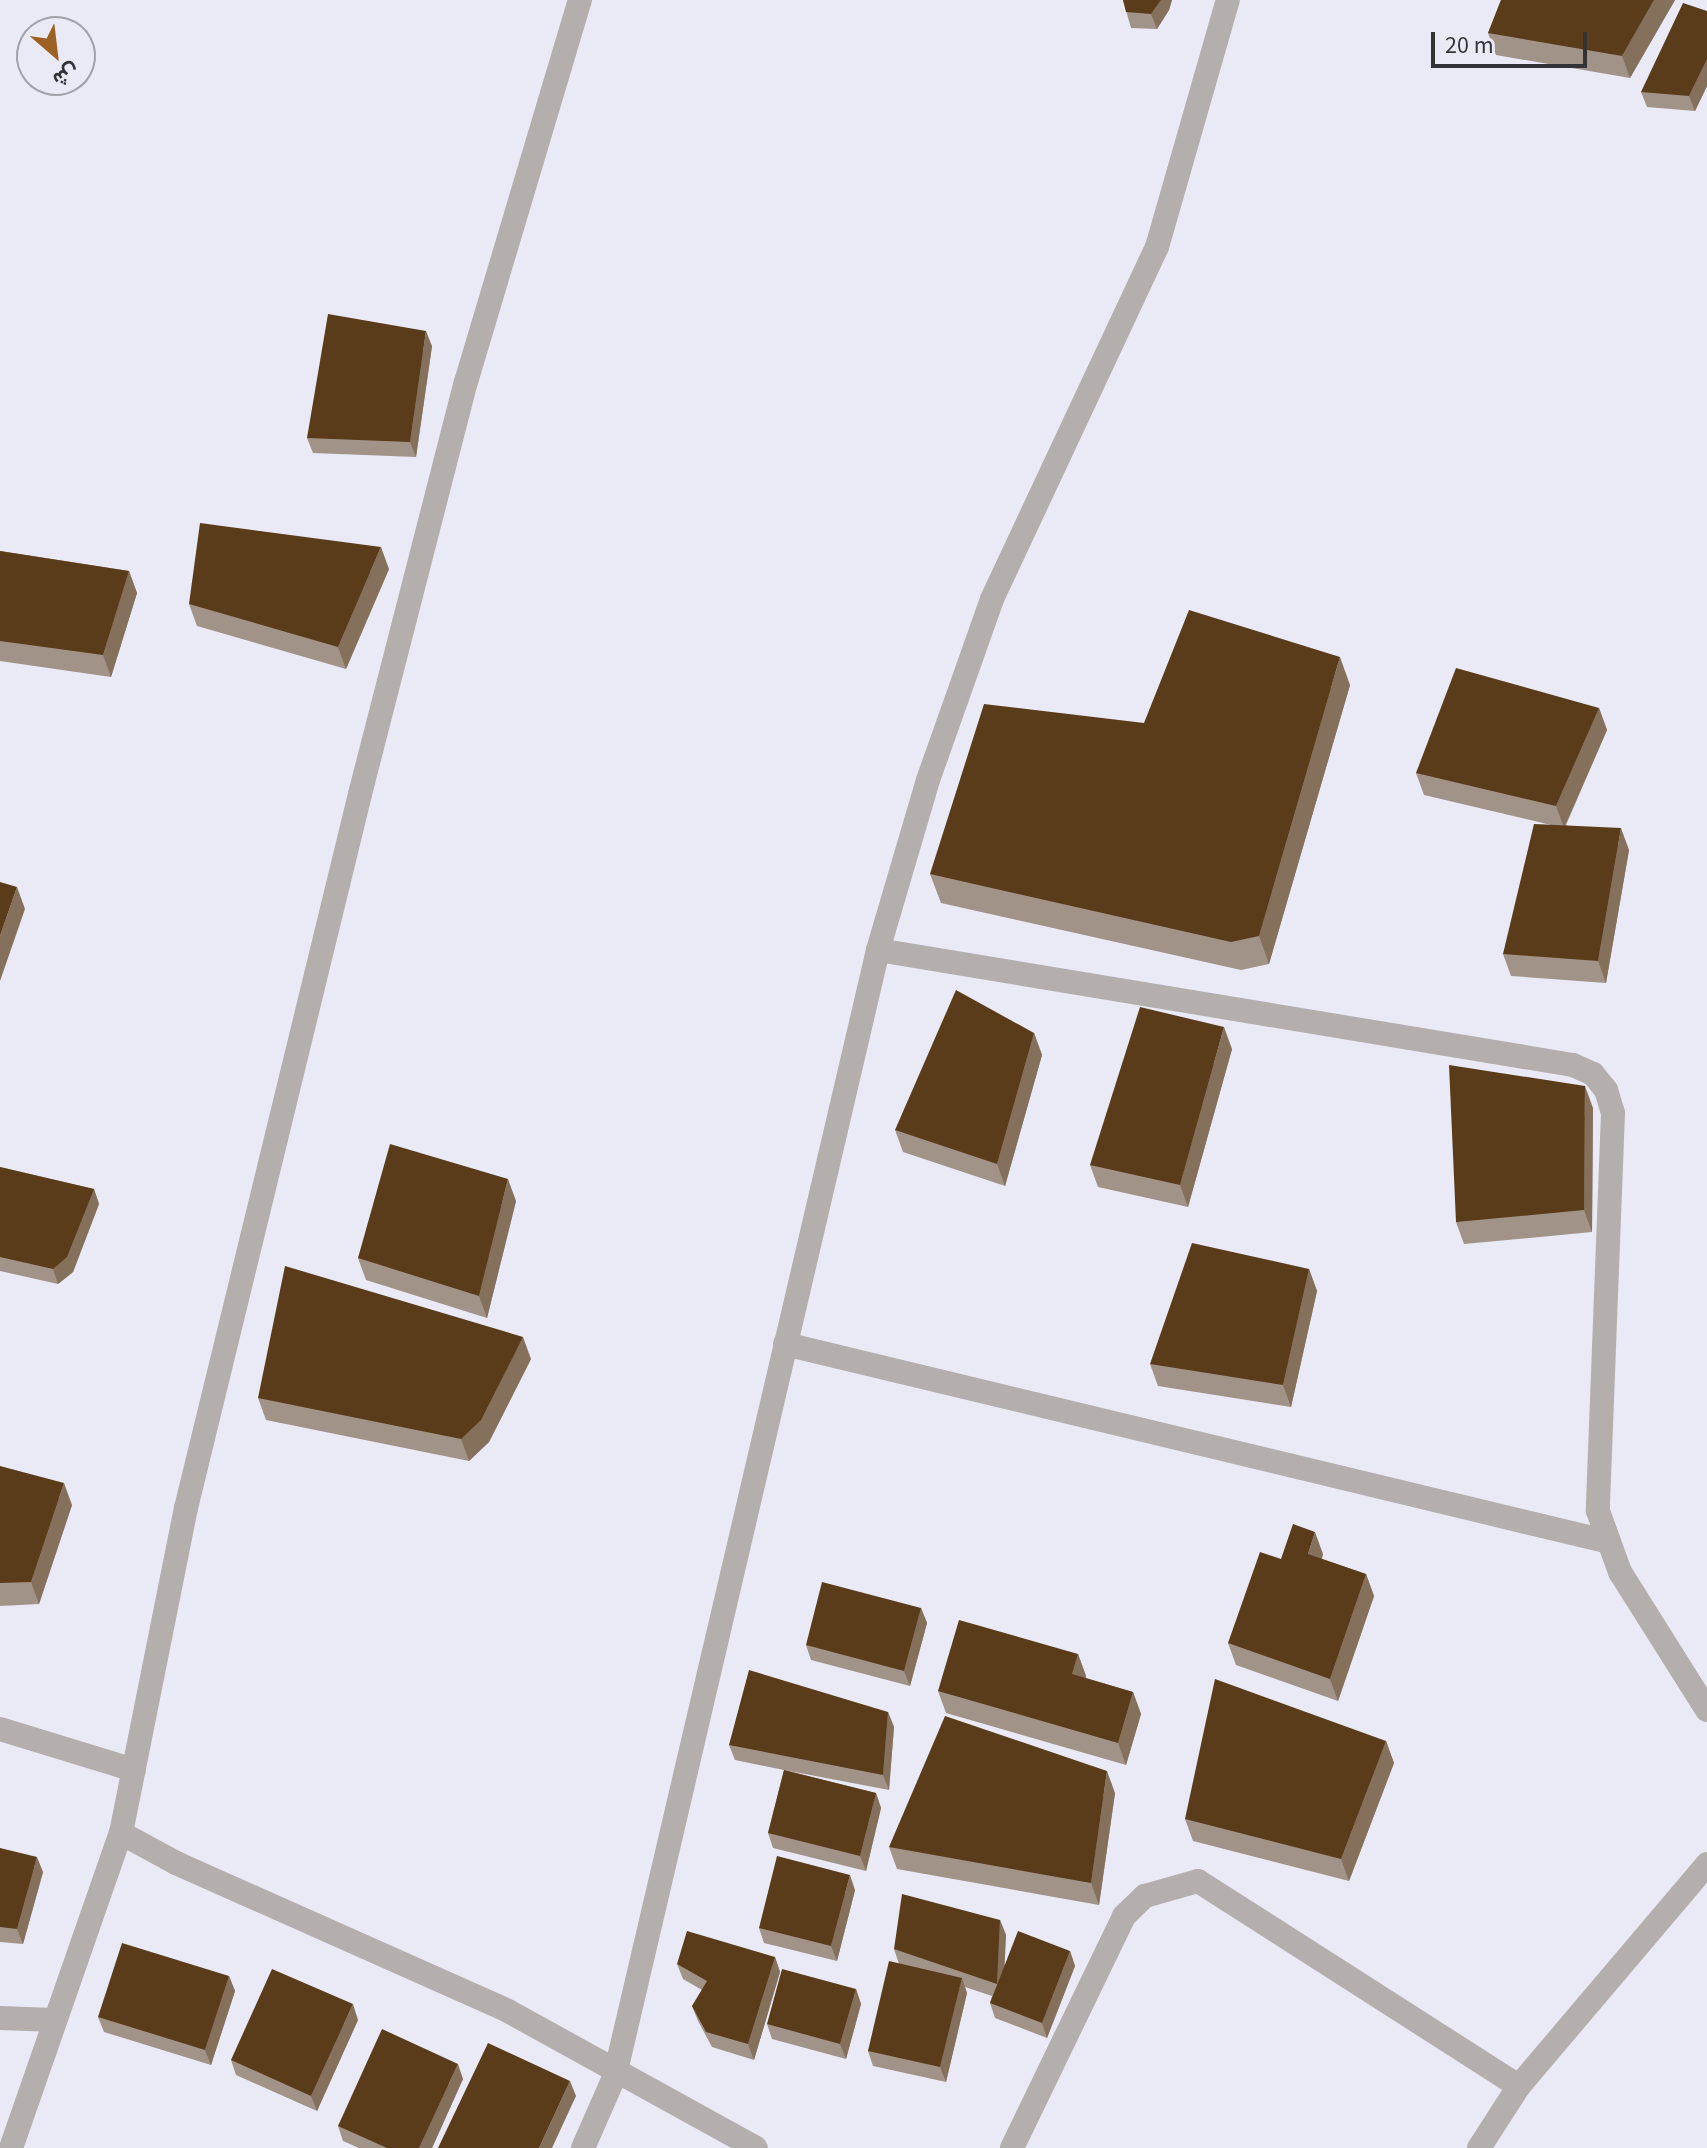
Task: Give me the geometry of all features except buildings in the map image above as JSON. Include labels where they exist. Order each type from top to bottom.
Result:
[{"type":"street","points":[[11,2148],[121,1833],[186,1508],[363,779],[466,382],[580,0]]},
{"type":"street","points":[[583,2148],[615,2075],[878,950],[928,780],[992,599],[1157,247],[1228,0]]},
{"type":"street","points":[[878,950],[1573,1065],[1593,1074],[1606,1090],[1613,1113],[1598,1511],[1605,1541],[1707,1710]]},
{"type":"street","points":[[785,1344],[1605,1541]]},
{"type":"street","points":[[0,1729],[134,1770]]},
{"type":"street","points":[[121,1833],[176,1863],[508,2011],[615,2075],[756,2148]]},
{"type":"street","points":[[1479,2148],[1519,2086],[1707,1864]]},
{"type":"street","points":[[1012,2148],[1124,1916],[1145,1896],[1198,1881],[1519,2086]]},
{"type":"street","points":[[0,2018],[55,2020]]}]
